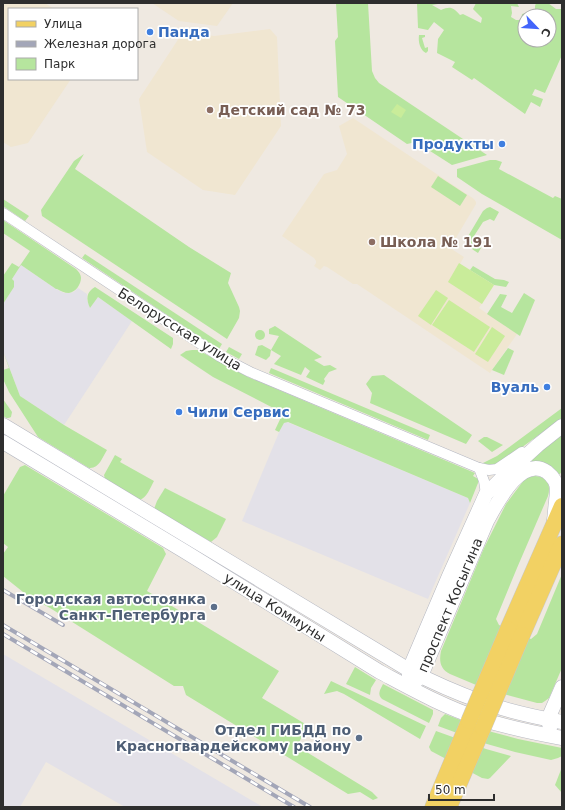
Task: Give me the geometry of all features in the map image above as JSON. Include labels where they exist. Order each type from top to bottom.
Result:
[{"type":"main road","name":"улица Коммуны","points":[[3,425],[415,674],[482,702],[514,712],[558,721]]},
{"type":"main road","name":"проспект Косыгина","points":[[415,674],[449,576],[486,494],[510,470],[562,426]]},
{"type":"main road","name":"улица Коммуны","points":[[3,442],[184,551],[380,672],[409,688],[477,718],[512,728],[557,738]]},
{"type":"main road","name":"проспект Косыгина","points":[[409,688],[487,521],[498,500],[508,486],[519,475],[535,468],[544,470],[551,475],[557,490],[554,527]]},
{"type":"main road","name":"проспект Косыгина","points":[[515,632],[562,506]]},
{"type":"main road","points":[[433,807],[515,632],[562,544]]},
{"type":"main road","points":[[449,807],[515,632]]},
{"type":"main road","points":[[557,738],[562,686]]},
{"type":"street","name":"Белорусская улица","points":[[3,213],[219,356],[250,372],[479,468],[489,470],[498,469],[524,451],[538,445]]},
{"type":"street","points":[[479,468],[484,481],[486,494]]},
{"type":"shaded area","points":[[3,3],[45,3],[52,8],[8,8],[8,80],[70,80],[28,143],[11,147],[3,142]]},
{"type":"shaded area","points":[[152,3],[233,3],[217,26],[179,21]]},
{"type":"shaded area","name":"Детский сад № 73","points":[[270,29],[277,37],[281,126],[235,195],[203,190],[147,152],[139,99],[183,32],[214,36]]},
{"type":"shaded area","name":"Школа № 191","points":[[353,118],[474,199],[476,202],[450,248],[464,257],[460,264],[494,285],[479,308],[517,334],[490,373],[357,284],[353,284],[327,267],[324,266],[320,270],[314,266],[316,261],[314,258],[282,236],[324,174],[337,170],[347,154],[339,126]]},
{"type":"shaded area","points":[[21,265],[64,293],[74,292],[78,288],[87,294],[87,300],[90,308],[98,297],[132,321],[64,425],[20,396],[3,351],[3,304],[14,287],[12,279]]},
{"type":"shaded area","points":[[287,422],[468,498],[470,503],[428,599],[242,521],[280,430],[284,423]]},
{"type":"shaded area","points":[[3,654],[263,807],[125,807],[46,762],[20,807],[3,807]]},
{"type":"green space","points":[[336,3],[368,3],[372,71],[379,83],[487,155],[452,165],[416,142],[407,144],[338,97],[335,41],[338,37]]},
{"type":"green space","points":[[417,3],[438,3],[432,5],[441,10],[451,8],[460,15],[463,14],[481,23],[482,18],[473,9],[476,3],[517,3],[519,7],[511,6],[511,17],[517,20],[517,48],[557,48],[557,9],[561,9],[562,7],[562,55],[545,93],[535,89],[532,95],[543,99],[540,107],[531,102],[525,114],[474,78],[472,80],[452,67],[455,62],[437,53],[438,39],[444,30],[434,22],[428,30],[418,28]]},
{"type":"green space","points":[[536,3],[548,3],[555,8],[535,8]]},
{"type":"green space","points":[[419,35],[425,35],[425,37],[422,38],[425,48],[428,47],[428,51],[426,53],[420,46]]},
{"type":"green space","points":[[397,104],[406,110],[401,118],[391,112]]},
{"type":"green space","points":[[84,154],[75,169],[189,247],[231,273],[228,283],[240,311],[239,318],[227,339],[42,216],[41,210],[74,161]]},
{"type":"green space","points":[[490,160],[502,162],[499,169],[553,198],[555,196],[562,199],[562,240],[482,194],[457,177],[457,169]]},
{"type":"green space","points":[[438,176],[467,195],[460,206],[431,187]]},
{"type":"green space","points":[[3,199],[29,216],[25,221],[3,206]]},
{"type":"green space","points":[[490,207],[499,212],[494,221],[490,219],[483,222],[474,236],[475,242],[481,248],[478,253],[469,246],[467,238],[483,211]]},
{"type":"green space","points":[[3,220],[76,269],[80,274],[81,280],[76,289],[69,293],[56,289],[21,265],[12,279],[14,281],[14,287],[3,304],[3,276],[12,263],[19,267],[30,251],[3,233]]},
{"type":"green space","points":[[85,254],[222,344],[219,349],[82,258]]},
{"type":"green space","points":[[459,263],[494,285],[482,304],[448,282]]},
{"type":"green space","points":[[473,266],[495,279],[509,282],[506,287],[494,285],[470,270]]},
{"type":"green space","points":[[95,287],[173,338],[171,349],[98,297],[90,308],[88,293]]},
{"type":"green space","points":[[436,290],[448,298],[431,325],[418,316]]},
{"type":"green space","points":[[524,293],[535,300],[520,336],[487,314],[500,294],[507,295],[501,307],[512,313]]},
{"type":"green space","points":[[449,300],[490,327],[474,352],[432,325]]},
{"type":"green space","points":[[275,326],[322,357],[314,360],[324,366],[330,365],[337,369],[329,372],[324,379],[325,381],[323,385],[306,377],[310,371],[305,367],[301,375],[274,364],[281,356],[271,350],[279,336],[269,334],[269,329]]},
{"type":"green space","points":[[492,327],[505,336],[488,362],[475,354]]},
{"type":"green space","points":[[260,330],[265,335],[260,340],[255,335]]},
{"type":"green space","points":[[262,345],[271,350],[270,356],[266,360],[255,355],[258,346]]},
{"type":"green space","points":[[229,347],[242,354],[239,359],[226,352]]},
{"type":"green space","points":[[508,348],[514,351],[504,375],[492,370]]},
{"type":"green space","points":[[198,350],[248,377],[475,473],[473,476],[478,482],[470,503],[468,498],[288,422],[284,423],[279,432],[275,430],[283,413],[213,377],[180,355],[186,351]]},
{"type":"green space","points":[[3,351],[20,396],[64,425],[107,450],[98,465],[89,468],[38,437],[9,392],[3,379],[3,370],[9,368]]},
{"type":"green space","points":[[271,368],[430,435],[428,440],[269,373]]},
{"type":"green space","points":[[384,375],[472,435],[466,444],[370,403],[372,393],[366,384],[372,376]]},
{"type":"green space","points":[[3,399],[12,412],[11,417],[9,418],[3,416]]},
{"type":"green space","points":[[562,408],[562,418],[502,462],[491,465],[483,463],[497,456]]},
{"type":"green space","points":[[562,435],[562,471],[560,474],[553,468],[528,463],[527,460]]},
{"type":"green space","points":[[484,437],[503,445],[492,452],[478,441]]},
{"type":"green space","points":[[115,455],[122,459],[120,462],[154,481],[142,499],[139,500],[105,479],[104,475]]},
{"type":"green space","points":[[25,465],[163,548],[166,554],[147,591],[279,671],[262,698],[307,725],[298,745],[300,748],[372,792],[378,798],[373,800],[360,792],[348,794],[186,695],[183,686],[174,686],[50,608],[28,596],[3,576],[3,554],[8,547],[3,543],[3,496],[20,467]]},
{"type":"green space","points":[[535,476],[543,478],[548,482],[548,496],[496,619],[499,625],[531,639],[537,634],[562,574],[562,668],[549,698],[542,703],[488,690],[450,674],[442,667],[440,658],[441,651],[484,548],[506,504],[524,480]]},
{"type":"green space","points":[[165,488],[226,519],[217,537],[211,542],[154,509]]},
{"type":"green space","points":[[355,667],[376,680],[371,688],[370,695],[346,684]]},
{"type":"green space","points":[[331,681],[426,726],[420,739],[344,694],[337,691],[324,694]]},
{"type":"green space","points":[[383,684],[433,710],[429,723],[382,699],[379,694]]},
{"type":"green space","points":[[445,714],[492,732],[562,748],[562,756],[551,760],[487,744],[438,726],[441,718]]},
{"type":"green space","points":[[436,731],[486,749],[511,756],[490,778],[482,778],[431,751],[429,747]]},
{"type":"green space","points":[[562,767],[562,793],[555,785]]},
{"type":"railway","points":[[3,590],[63,625]]},
{"type":"railway","points":[[3,625],[310,807]]},
{"type":"railway","points":[[3,634],[294,807]]},
{"type":"place","name":"Панда","points":[[150,32]]},
{"type":"place","name":"Детский сад № 73","points":[[210,110]]},
{"type":"place","name":"Продукты","points":[[502,144]]},
{"type":"place","name":"Школа № 191","points":[[372,242]]},
{"type":"place","name":"Вуаль","points":[[547,387]]},
{"type":"place","name":"Чили Сервис","points":[[179,412]]},
{"type":"place","name":"Городская автостоянка Санкт-Петербурга","points":[[214,607]]},
{"type":"place","name":"Отдел ГИБДД по Красногвардейскому району","points":[[359,738]]}]
